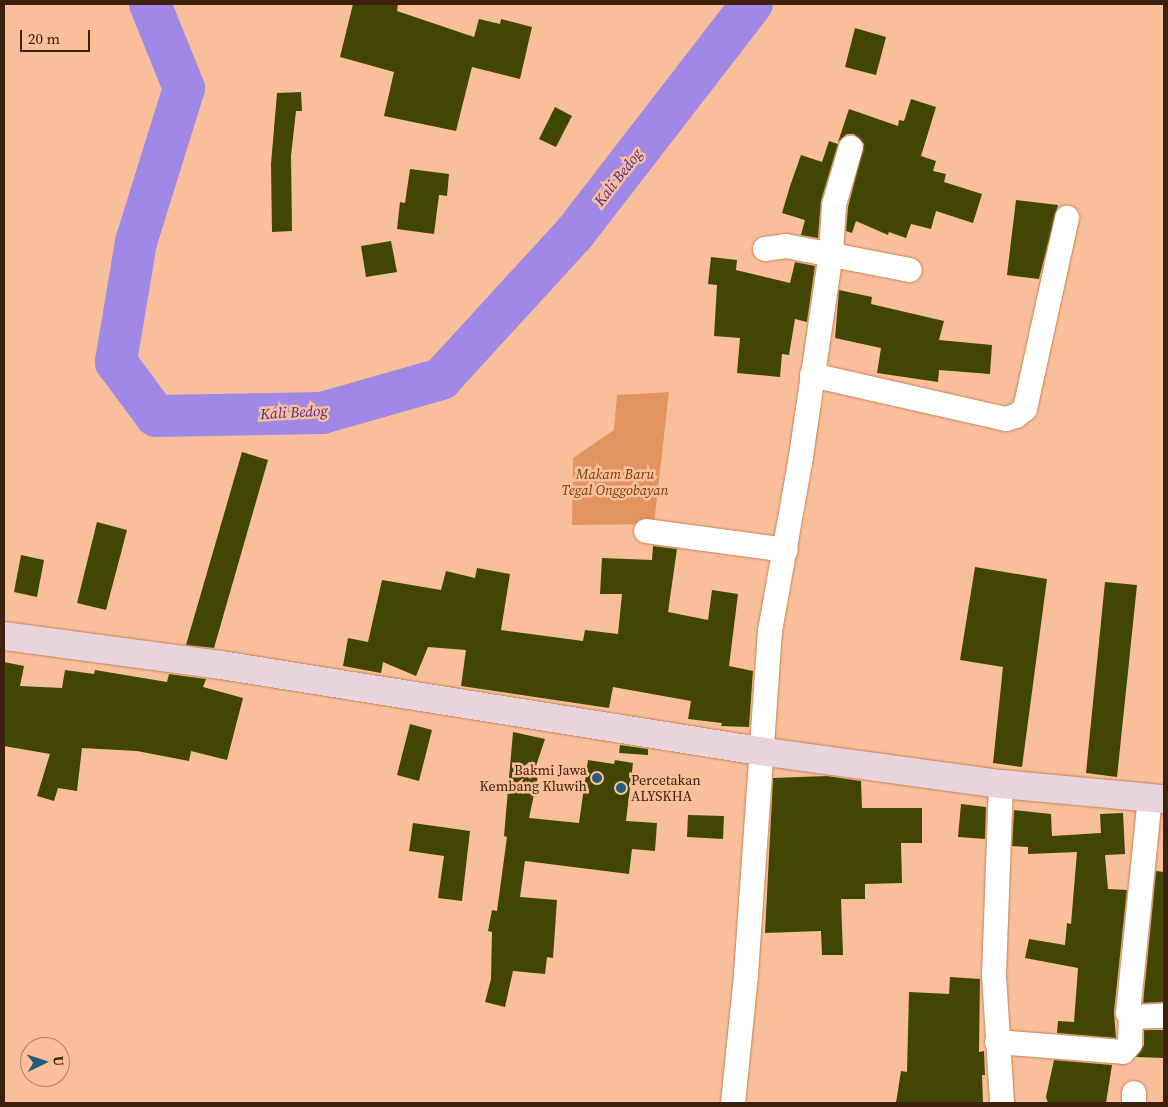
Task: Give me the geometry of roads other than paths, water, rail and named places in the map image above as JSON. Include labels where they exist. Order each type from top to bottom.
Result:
[{"type":"street","points":[[733,1103],[746,974],[759,751],[770,631],[786,550],[831,253],[834,205],[851,147]]},
{"type":"street","points":[[812,375],[1006,419],[1016,416],[1025,409],[1067,218]]},
{"type":"street","points":[[765,249],[786,246],[831,253],[910,270]]},
{"type":"street","points":[[646,531],[786,550]]},
{"type":"street","points":[[4,636],[221,666],[759,751],[1001,784],[1157,798],[1128,1013],[1132,1017],[1130,1044],[1123,1052],[998,1042]]},
{"type":"street","points":[[1001,784],[994,975],[1002,1103]]},
{"type":"street","points":[[1132,1017],[1164,1016]]},
{"type":"waterway","name":"Kali Bedog","points":[[150,4],[184,88],[136,242],[116,362],[156,416],[322,413],[441,379],[574,234],[752,4]]},
{"type":"place","name":"Bakmi Jawa Kembang Kluwih","points":[[597,778]]},
{"type":"place","name":"Percetakan ALYSKHA","points":[[621,788]]},
{"type":"park label","name":"Makam Baru Tegal Onggobayan","points":[[615,482]]}]
